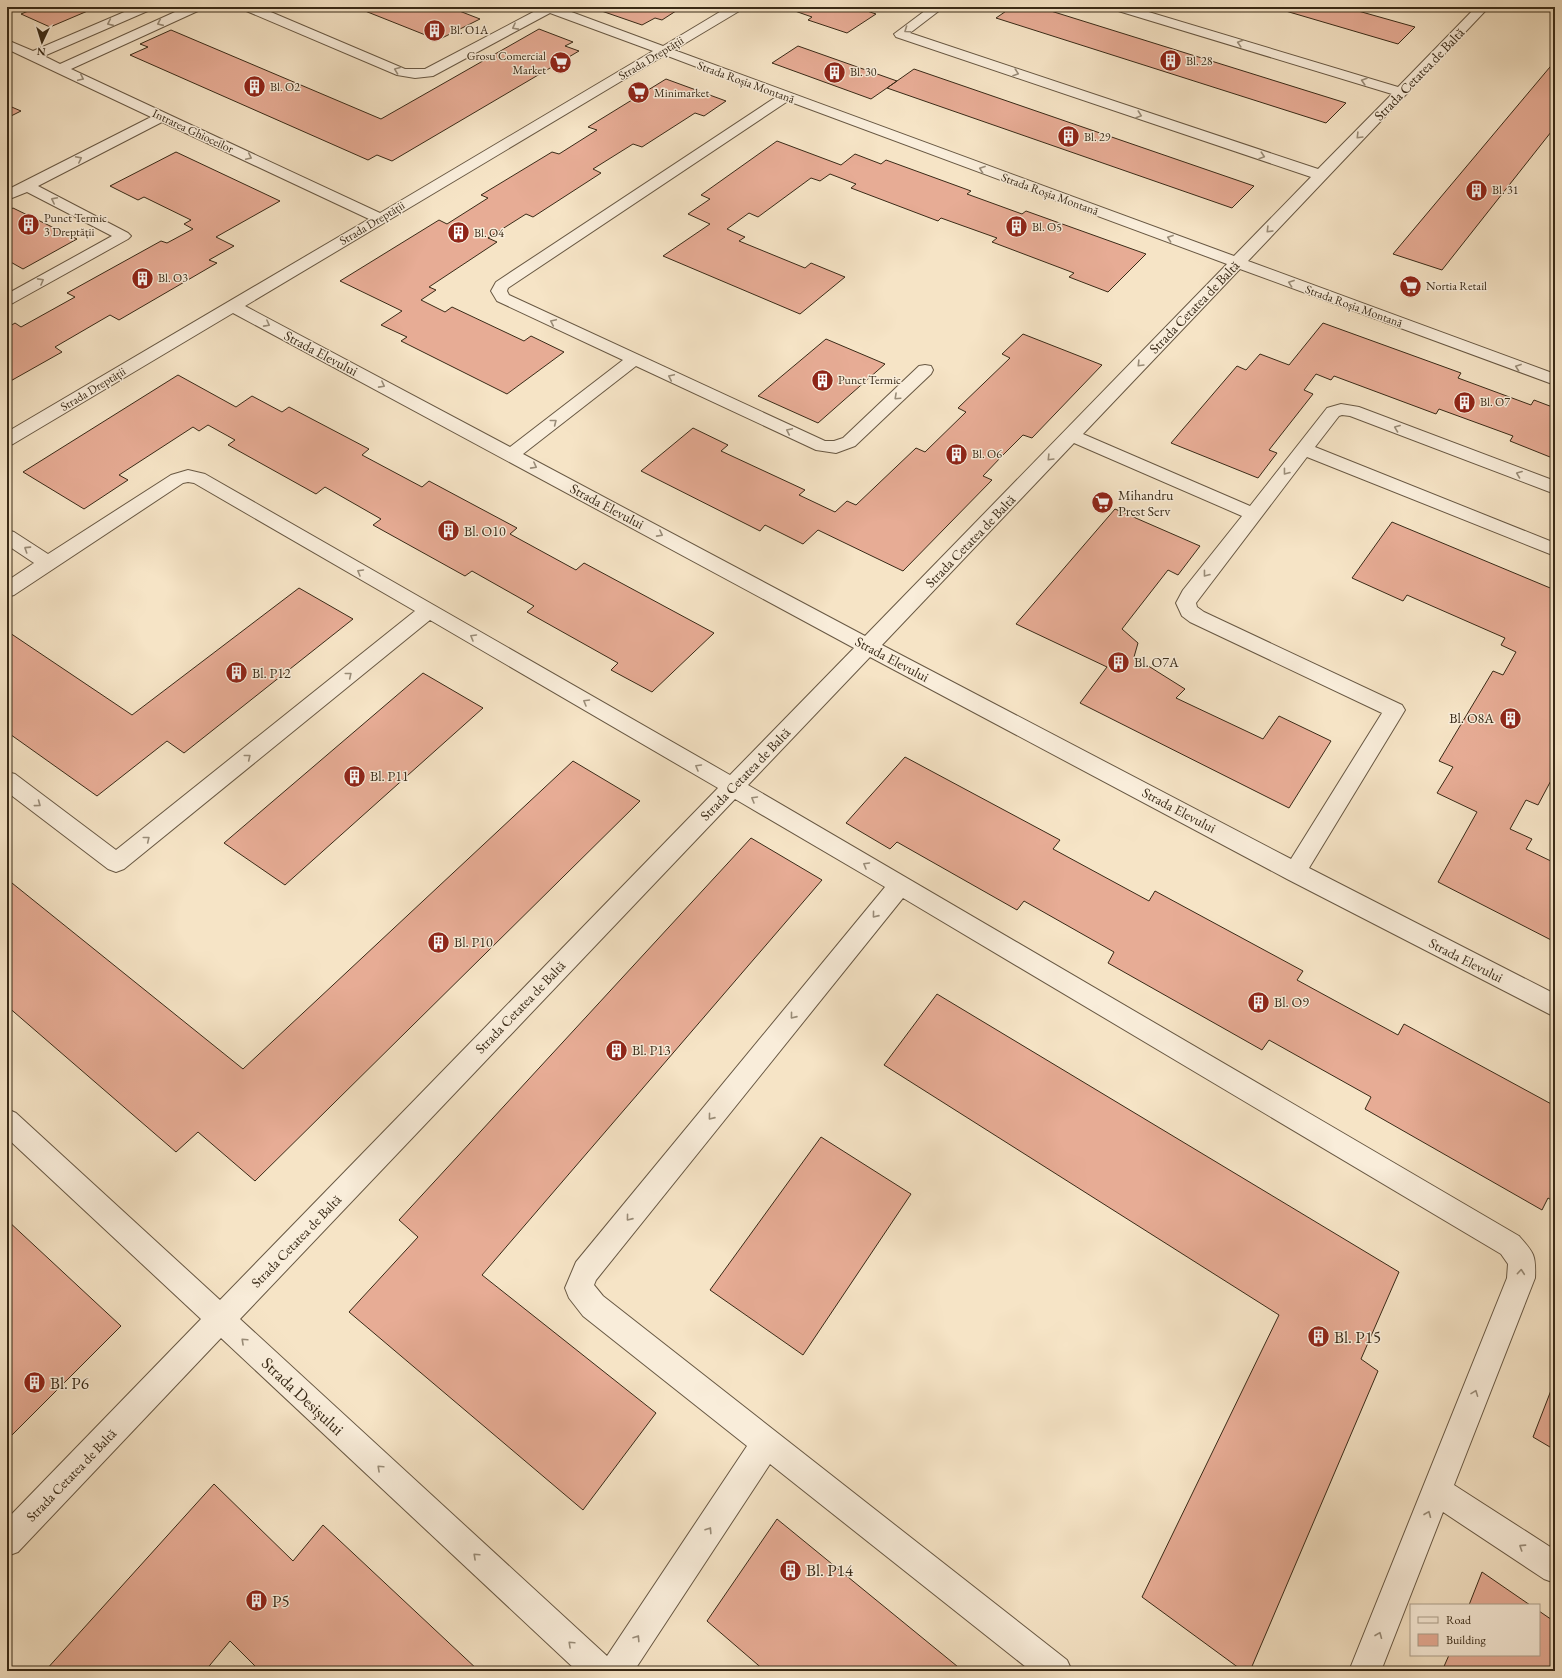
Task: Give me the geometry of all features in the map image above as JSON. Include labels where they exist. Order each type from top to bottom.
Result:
[{"type":"street","points":[[34,56],[146,7]]},
{"type":"street","points":[[60,69],[196,7]]},
{"type":"street","points":[[248,7],[402,72],[414,74],[428,73],[548,8]]},
{"type":"street","name":"Strada Dreptății","points":[[7,440],[737,7]]},
{"type":"street","points":[[938,7],[900,34],[1321,175]]},
{"type":"street","points":[[1119,7],[1401,92]]},
{"type":"street","name":"Strada Cetatea de Baltă","points":[[7,1541],[1483,7]]},
{"type":"street","name":"Strada Roșia Montană","points":[[548,8],[1555,380]]},
{"type":"street","name":"Intrarea Ghioceilor","points":[[7,44],[379,218]]},
{"type":"street","points":[[786,96],[502,285],[499,291],[503,298],[822,446],[836,447],[849,442],[925,370]]},
{"type":"street","points":[[7,196],[162,117]]},
{"type":"street","points":[[7,300],[123,236],[27,186]]},
{"type":"street","name":"Strada Elevului","points":[[233,306],[512,454],[868,646],[1295,872],[1555,1006]]},
{"type":"street","points":[[512,454],[634,360]]},
{"type":"street","points":[[1295,872],[1395,710],[1197,617],[1189,611],[1186,603],[1190,595],[1333,412],[1341,409],[1353,411],[1555,488]]},
{"type":"street","points":[[1071,435],[1253,514]]},
{"type":"street","points":[[1304,449],[1555,550]]},
{"type":"street","points":[[7,590],[177,479],[188,476],[199,478],[732,786],[1510,1245],[1522,1260],[1521,1278],[1365,1671]]},
{"type":"street","points":[[7,536],[48,563]]},
{"type":"street","points":[[7,780],[116,863],[428,611]]},
{"type":"street","points":[[900,885],[586,1271],[579,1288],[593,1306],[1056,1671]]},
{"type":"street","name":"Strada Desișului","points":[[7,1121],[600,1671]]},
{"type":"street","points":[[616,1671],[766,1442]]},
{"type":"street","points":[[1437,1491],[1555,1568]]},
{"type":"building","points":[[38,7],[97,7],[50,27],[21,14]]},
{"type":"building","name":"Bl. O1A","points":[[355,7],[449,7],[480,19],[438,40]]},
{"type":"building","points":[[590,7],[678,7],[676,8],[679,9],[662,20],[655,18],[642,25]]},
{"type":"building","points":[[797,7],[873,7],[867,11],[876,14],[847,33],[808,20],[812,17],[792,10]]},
{"type":"building","name":"Bl. 28","points":[[1012,7],[1038,7],[1346,103],[1326,123],[996,18]]},
{"type":"building","points":[[1272,7],[1344,7],[1415,27],[1398,44]]},
{"type":"building","name":"Bl. O2","points":[[539,29],[573,42],[565,46],[579,51],[392,161],[377,155],[368,160],[130,55],[148,47],[140,44],[171,30],[381,119]]},
{"type":"building","name":"Bl. 30","points":[[798,46],[897,81],[871,99],[772,63]]},
{"type":"building","name":"Bl. 31","points":[[1555,61],[1555,127],[1442,270],[1393,254]]},
{"type":"building","name":"Bl. 29","points":[[914,69],[1254,186],[1232,208],[887,88]]},
{"type":"building","name":"Bl. O4","points":[[666,79],[726,101],[704,116],[695,113],[642,147],[633,144],[593,169],[601,173],[533,217],[526,214],[488,238],[497,242],[429,287],[436,290],[421,300],[445,312],[452,307],[524,341],[531,336],[564,352],[507,394],[401,341],[407,337],[381,325],[402,311],[340,281],[439,220],[447,224],[488,198],[481,195],[552,152],[559,154],[597,130],[588,127]]},
{"type":"building","points":[[7,105],[21,111],[7,118]]},
{"type":"building","name":"Bl. O5","points":[[777,141],[841,165],[855,154],[881,164],[886,160],[971,191],[967,194],[1022,214],[1026,211],[1146,254],[1108,292],[1069,277],[1074,273],[992,242],[997,238],[941,218],[938,221],[851,188],[856,184],[830,174],[820,181],[811,178],[758,217],[749,213],[727,229],[745,237],[739,241],[805,268],[811,263],[845,277],[800,314],[663,256],[710,224],[688,214],[710,199],[701,195]]},
{"type":"building","name":"Bl. O3","points":[[176,152],[280,201],[216,237],[234,246],[209,260],[217,263],[119,320],[110,315],[55,347],[62,352],[7,383],[7,328],[15,323],[21,327],[75,297],[67,293],[161,241],[167,243],[193,229],[184,224],[191,220],[144,197],[138,200],[110,186]]},
{"type":"building","name":"Punct Termic 3 Dreptății","points":[[13,208],[77,239],[23,269],[7,260],[7,211]]},
{"type":"building","name":"Bl. O7","points":[[1323,323],[1461,373],[1458,378],[1531,405],[1534,400],[1555,408],[1555,459],[1510,441],[1513,436],[1439,409],[1436,414],[1334,376],[1331,380],[1316,374],[1304,390],[1313,394],[1269,450],[1277,453],[1258,478],[1171,443],[1237,366],[1246,370],[1260,354],[1289,365]]},
{"type":"building","name":"Bl. O6","points":[[1023,334],[1102,365],[1032,438],[1023,435],[1002,456],[983,476],[992,480],[903,571],[818,530],[803,544],[765,525],[760,531],[641,471],[693,428],[728,445],[721,451],[805,490],[799,495],[835,512],[847,501],[856,505],[916,448],[925,452],[966,412],[958,408],[1010,358],[1002,354]]},
{"type":"building","name":"Punct Termic","points":[[826,339],[885,364],[818,423],[758,396]]},
{"type":"building","name":"Bl. O10","points":[[178,375],[236,407],[252,396],[282,412],[289,407],[369,449],[362,455],[422,487],[429,481],[517,528],[510,534],[576,570],[584,563],[714,633],[652,692],[611,670],[618,663],[527,612],[534,606],[472,571],[465,576],[373,525],[381,519],[325,487],[316,494],[228,445],[235,440],[208,425],[199,431],[193,427],[119,475],[128,480],[84,509],[23,472]]},
{"type":"building","name":"Bl. O7A","points":[[1115,509],[1200,546],[1178,575],[1168,570],[1122,629],[1138,643],[1134,657],[1185,689],[1176,698],[1263,739],[1279,716],[1331,741],[1289,808],[1080,703],[1107,667],[1016,624]]},
{"type":"building","name":"Bl. O8A","points":[[1392,522],[1555,590],[1555,773],[1538,805],[1526,800],[1510,829],[1532,839],[1526,849],[1555,863],[1555,942],[1438,882],[1477,812],[1437,793],[1453,767],[1439,761],[1493,671],[1503,675],[1516,652],[1501,645],[1505,638],[1407,595],[1403,601],[1352,578]]},
{"type":"building","name":"Bl. P12","points":[[299,588],[353,619],[184,753],[167,741],[97,796],[7,732],[7,631],[132,715]]},
{"type":"building","name":"Bl. P11","points":[[423,673],[483,708],[285,885],[224,843]]},
{"type":"building","name":"Bl. O9","points":[[905,757],[1060,840],[1053,849],[1149,901],[1155,891],[1303,971],[1297,980],[1398,1035],[1404,1024],[1555,1106],[1555,1202],[1548,1198],[1542,1210],[1365,1109],[1371,1097],[1269,1040],[1262,1050],[1108,963],[1114,952],[1024,901],[1017,910],[897,842],[890,849],[846,823]]},
{"type":"building","name":"Bl. P10","points":[[573,761],[640,801],[255,1181],[198,1132],[176,1152],[7,1006],[7,879],[243,1069]]},
{"type":"building","name":"Bl. P13","points":[[751,838],[822,880],[482,1275],[656,1413],[583,1510],[349,1312],[418,1237],[399,1220]]},
{"type":"building","name":"Bl. P15","points":[[937,994],[1399,1272],[1361,1359],[1378,1371],[1250,1671],[1243,1671],[1142,1597],[1279,1315],[884,1065]]},
{"type":"building","points":[[821,1137],[911,1194],[803,1355],[710,1290]]},
{"type":"building","name":"Bl. P6","points":[[7,1220],[121,1326],[7,1440]]},
{"type":"building","points":[[1555,1380],[1555,1450],[1533,1437]]},
{"type":"building","name":"P5","points":[[214,1484],[293,1561],[323,1525],[479,1671],[260,1671],[230,1641],[205,1671],[45,1671]]},
{"type":"building","name":"Bl. P14","points":[[777,1519],[963,1671],[765,1671],[707,1621]]},
{"type":"building","points":[[1482,1572],[1529,1604],[1469,1604]]},
{"type":"building","points":[[1540,1612],[1555,1622],[1555,1671],[1442,1671],[1449,1656],[1540,1656]]},
{"type":"place","name":"Bl. O1A","points":[[435,30]]},
{"type":"place","name":"Bl. 28","points":[[1170,61]]},
{"type":"place","name":"Grosu Comercial Market","points":[[561,63]]},
{"type":"place","name":"Bl. 30","points":[[834,72]]},
{"type":"place","name":"Bl. O2","points":[[254,87]]},
{"type":"place","name":"Minimarket","points":[[639,93]]},
{"type":"place","name":"Bl. 29","points":[[1069,137]]},
{"type":"place","name":"Bl. 31","points":[[1476,190]]},
{"type":"place","name":"Punct Termic 3 Dreptății","points":[[28,225]]},
{"type":"place","name":"Bl. O5","points":[[1017,227]]},
{"type":"place","name":"Bl. O4","points":[[458,233]]},
{"type":"place","name":"Bl. O3","points":[[143,278]]},
{"type":"place","name":"Nortia Retail","points":[[1411,286]]},
{"type":"place","name":"Punct Termic","points":[[822,380]]},
{"type":"place","name":"Bl. O7","points":[[1465,402]]},
{"type":"place","name":"Bl. O6","points":[[957,454]]},
{"type":"place","name":"Mihandru Prest Serv","points":[[1103,503]]},
{"type":"place","name":"Bl. O10","points":[[448,531]]},
{"type":"place","name":"Bl. O7A","points":[[1119,662]]},
{"type":"place","name":"Bl. P12","points":[[236,673]]},
{"type":"place","name":"Bl. O8A","points":[[1510,718]]},
{"type":"place","name":"Bl. P11","points":[[355,776]]},
{"type":"place","name":"Bl. P10","points":[[438,942]]},
{"type":"place","name":"Bl. O9","points":[[1258,1002]]},
{"type":"place","name":"Bl. P13","points":[[616,1050]]},
{"type":"place","name":"Bl. P15","points":[[1319,1337]]},
{"type":"place","name":"Bl. P6","points":[[35,1383]]},
{"type":"place","name":"Bl. P14","points":[[791,1570]]},
{"type":"place","name":"P5","points":[[256,1601]]}]
